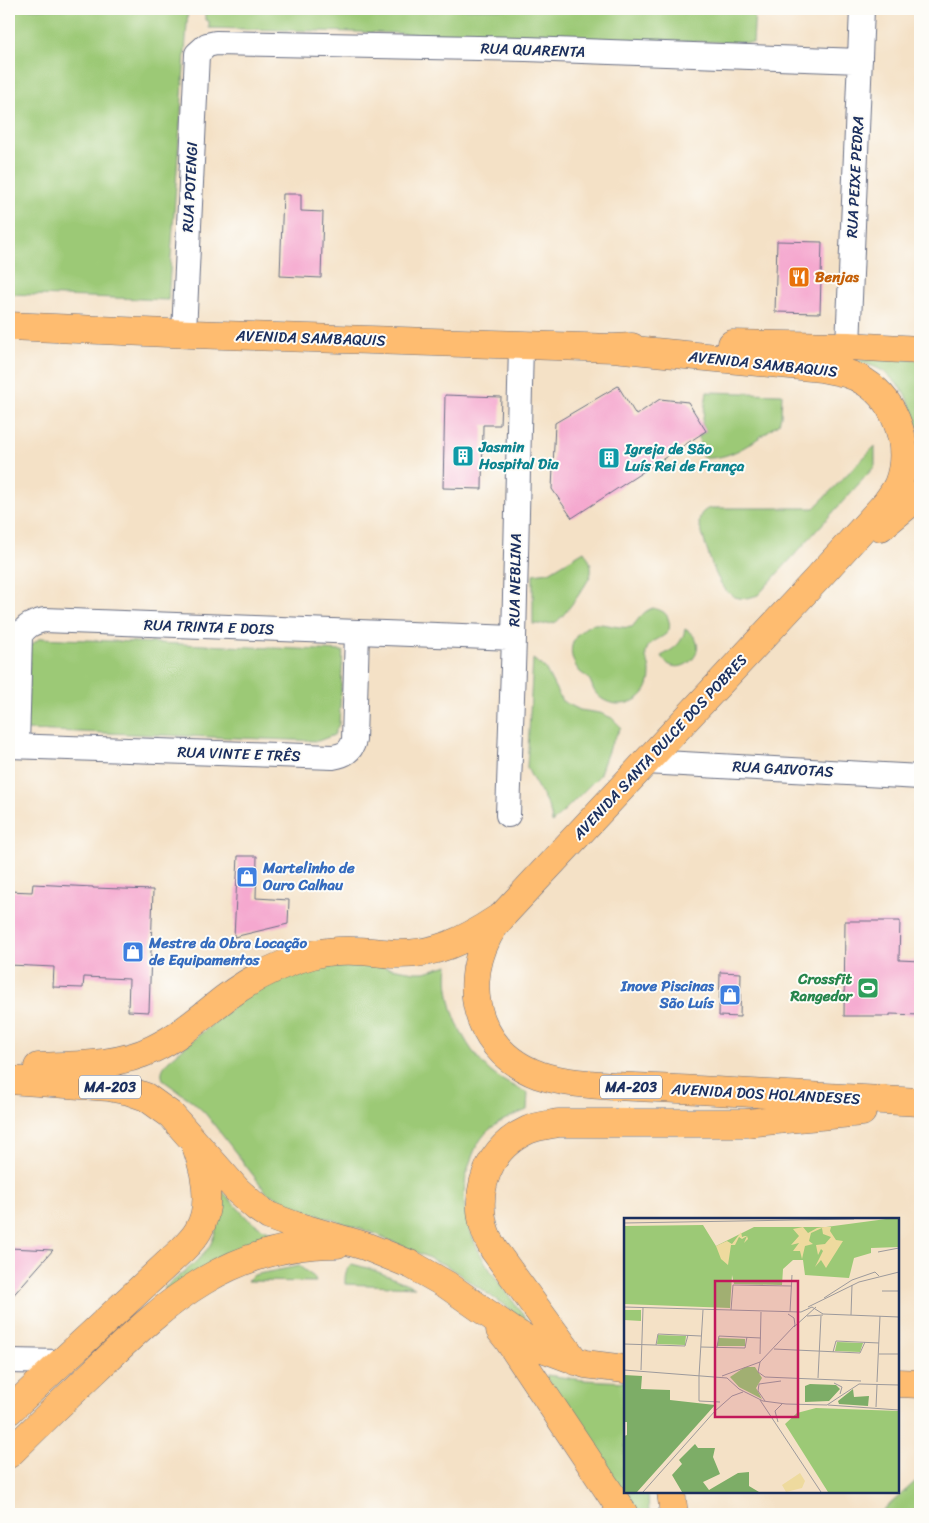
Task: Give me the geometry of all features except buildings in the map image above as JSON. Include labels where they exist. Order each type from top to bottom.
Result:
[{"type":"main road","name":"AVENIDA SAMBAQUIS","points":[[9,326],[184,334],[613,348],[754,344],[920,350]]},
{"type":"main road","name":"AVENIDA SAMBAQUIS","points":[[613,348],[821,368],[852,375],[872,387],[886,401],[892,411],[901,437],[900,476]]},
{"type":"main road","name":"AVENIDA SANTA DULCE DOS POBRES","points":[[504,914],[886,503],[894,492],[900,476]]},
{"type":"main road","name":"AVENIDA SANTA DULCE DOS POBRES","points":[[816,580],[920,495]]},
{"type":"main road","points":[[9,1069],[96,1064],[138,1054],[168,1041],[242,987],[262,974],[288,962],[318,953],[332,952],[425,953],[463,939],[504,914]]},
{"type":"main road","name":"AVENIDA DOS HOLANDESES","points":[[504,914],[487,937],[480,955],[476,979],[476,1002],[484,1026],[493,1041],[511,1060],[528,1070],[550,1078],[590,1084],[920,1102]]},
{"type":"main road","name":"MA-203","points":[[9,1080],[109,1087],[146,1097],[171,1115],[237,1190],[269,1216],[365,1246],[430,1274],[527,1341],[575,1362],[598,1367],[624,1369]]},
{"type":"main road","points":[[575,1362],[494,1250],[484,1230],[480,1212],[482,1189],[491,1164],[508,1142],[530,1129],[558,1123],[746,1123],[920,1106]]},
{"type":"main road","points":[[9,1412],[183,1249],[199,1230],[204,1214],[206,1196],[204,1174],[194,1140]]},
{"type":"main road","points":[[9,1454],[159,1312],[190,1288],[207,1278],[223,1269],[245,1261],[287,1249],[330,1244],[365,1246]]},
{"type":"main road","points":[[476,1305],[508,1340],[624,1514]]},
{"type":"main road","points":[[899,1383],[920,1384]]},
{"type":"main road","points":[[671,1493],[674,1514]]},
{"type":"street","name":"RUA PEIXE PEDRA","points":[[848,346],[862,9]]},
{"type":"street","name":"RUA QUARENTA","points":[[206,45],[216,43],[507,48],[860,61]]},
{"type":"street","name":"RUA POTENGI","points":[[184,334],[197,54],[206,45]]},
{"type":"street","name":"RUA NEBLINA","points":[[508,815],[521,345]]},
{"type":"street","name":"RUA TRINTA E DOIS","points":[[13,746],[20,636],[24,628],[32,623],[44,620],[514,638]]},
{"type":"street","name":"RUA VINTE E TRÊS","points":[[13,746],[323,757],[341,756],[352,747],[354,740],[357,632]]},
{"type":"street","name":"RUA GAIVOTAS","points":[[646,762],[920,777]]},
{"type":"street","points":[[9,1361],[62,1362]]},
{"type":"green space","points":[[9,9],[188,9],[168,300],[9,294]]},
{"type":"green space","points":[[205,9],[755,9],[753,43],[209,28],[209,21],[205,20]]},
{"type":"green space","points":[[920,359],[920,436],[916,419],[909,403],[894,381],[879,369],[848,360]]},
{"type":"green space","points":[[707,392],[782,394],[779,423],[753,442],[735,452],[715,458],[704,458],[700,452],[699,436],[706,431],[702,424]]},
{"type":"green space","points":[[875,446],[875,466],[758,595],[739,598],[731,595],[724,588],[713,567],[699,524],[700,516],[703,512],[710,508],[814,508]]},
{"type":"green space","points":[[584,551],[590,562],[591,573],[576,599],[556,622],[533,624],[533,574],[549,572]]},
{"type":"green space","points":[[653,608],[665,614],[670,625],[666,634],[647,649],[646,658],[650,668],[650,675],[646,690],[633,701],[625,704],[609,702],[601,698],[595,692],[589,679],[580,672],[574,663],[572,648],[575,639],[584,629],[594,624],[632,627],[644,613]]},
{"type":"green space","points":[[685,629],[694,637],[697,645],[696,654],[684,665],[676,667],[668,664],[661,656],[677,646]]},
{"type":"green space","points":[[40,638],[343,651],[339,724],[334,735],[318,741],[26,730],[30,646]]},
{"type":"green space","points":[[533,659],[545,668],[562,701],[580,710],[600,713],[612,718],[621,727],[609,748],[599,776],[552,823],[546,802],[527,767]]},
{"type":"green space","points":[[318,963],[368,964],[414,972],[425,972],[448,965],[447,979],[452,1009],[457,1023],[472,1050],[491,1072],[509,1084],[528,1093],[527,1110],[496,1125],[482,1137],[472,1156],[464,1192],[466,1213],[471,1233],[480,1252],[503,1288],[530,1323],[447,1266],[376,1234],[312,1213],[267,1193],[205,1113],[164,1081],[162,1070],[169,1060],[251,992]]},
{"type":"green space","points":[[220,1191],[248,1219],[262,1228],[283,1237],[170,1289],[163,1289],[198,1260],[209,1247],[217,1223]]},
{"type":"green space","points":[[352,1264],[371,1269],[415,1287],[345,1284],[346,1273]]},
{"type":"green space","points":[[299,1266],[314,1277],[316,1282],[247,1281],[253,1275]]},
{"type":"green space","points":[[547,1375],[583,1380],[624,1382],[624,1493],[648,1493],[649,1514],[638,1514],[546,1378]]},
{"type":"green space","points":[[920,1479],[920,1514],[879,1514],[916,1481]]},
{"type":"place","name":"Benjas","points":[[799,277]]},
{"type":"place","name":"Jasmin Hospital Dia","points":[[463,456]]},
{"type":"place","name":"Igreja de São Luís Rei de França","points":[[609,458]]},
{"type":"place","name":"Martelinho de Ouro Calhau","points":[[247,877]]},
{"type":"place","name":"Mestre da Obra Locação de Equipamentos","points":[[133,952]]},
{"type":"place","name":"Crossfit Rangedor","points":[[868,988]]},
{"type":"place","name":"Inove Piscinas São Luís","points":[[730,995]]}]
